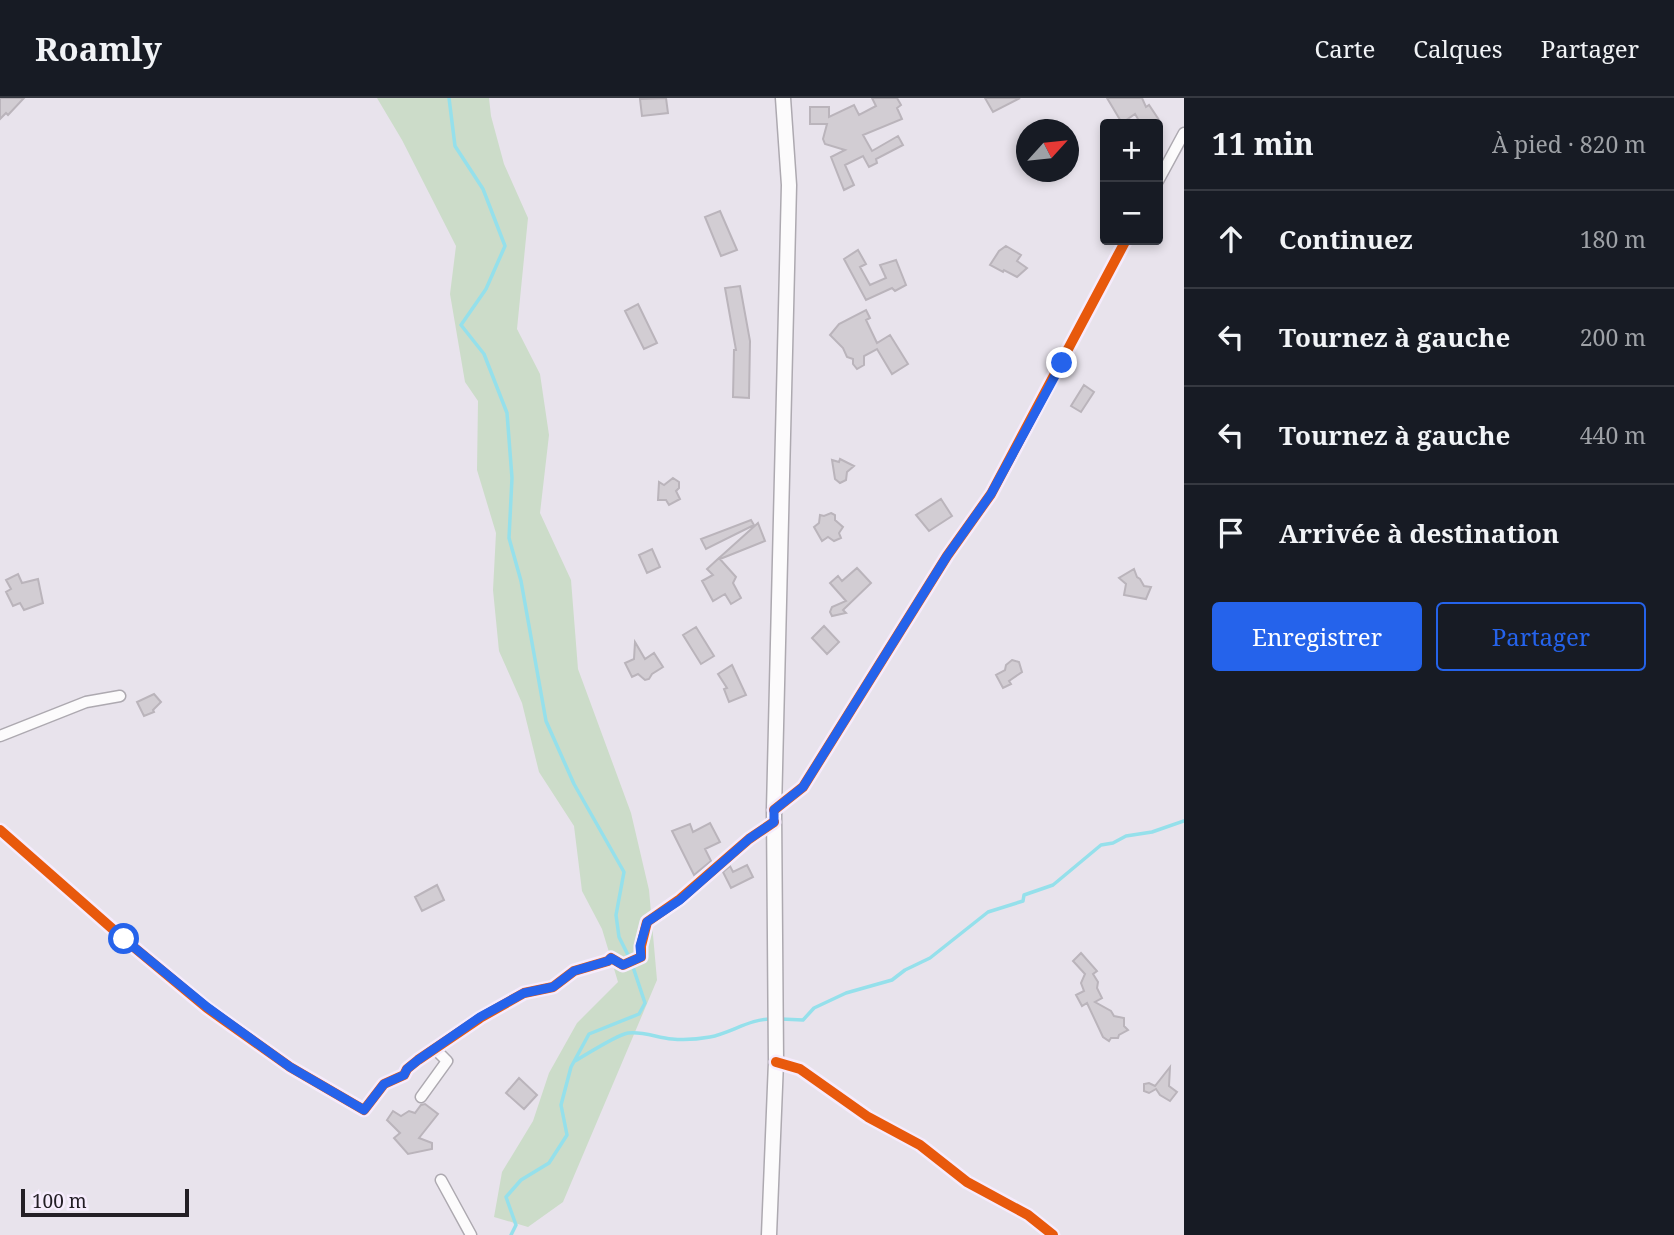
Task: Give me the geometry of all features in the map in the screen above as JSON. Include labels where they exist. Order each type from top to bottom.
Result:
[{"type":"main road","points":[[769,1235],[776,1062],[774,816],[789,185],[783,98]]},
{"type":"street","points":[[1163,172],[1184,133]]},
{"type":"street","points":[[0,830],[124,939],[207,1007],[290,1067],[364,1110],[384,1084],[404,1075],[418,1060],[480,1017],[524,993],[553,987],[574,971],[611,958],[623,965],[641,957],[640,946],[647,922],[680,900],[803,787],[947,556],[991,494],[1123,245]]},
{"type":"street","points":[[0,736],[86,702],[120,696]]},
{"type":"street","points":[[421,1097],[447,1061],[435,1049]]},
{"type":"street","points":[[776,1062],[800,1069],[868,1117],[920,1145],[967,1182],[1028,1215],[1053,1235]]},
{"type":"street","points":[[441,1180],[471,1235]]},
{"type":"green space","points":[[377,98],[489,98],[504,164],[528,218],[517,329],[540,374],[549,435],[540,513],[571,580],[578,669],[631,813],[649,890],[657,980],[563,1202],[528,1227],[494,1217],[502,1172],[533,1121],[549,1073],[577,1023],[618,982],[602,929],[582,891],[574,826],[539,772],[522,703],[499,651],[493,590],[496,533],[477,470],[478,401],[465,382],[450,294],[456,246],[402,140]]},
{"type":"building","points":[[0,98],[24,98],[8,115],[6,113],[0,119]]},
{"type":"building","points":[[666,98],[668,113],[642,116],[640,99]]},
{"type":"building","points":[[872,98],[897,98],[901,105],[897,108],[902,119],[863,135],[872,151],[898,136],[903,145],[876,159],[877,163],[869,167],[863,156],[845,165],[854,185],[844,190],[831,157],[845,150],[825,144],[823,139],[827,124],[810,124],[810,107],[829,107],[829,117],[854,105],[859,115],[876,106]]},
{"type":"building","points":[[985,98],[1020,98],[993,112]]},
{"type":"building","points":[[1107,98],[1142,98],[1146,107],[1149,105],[1158,119],[1138,119],[1135,114],[1128,119],[1120,119]]},
{"type":"building","points":[[720,211],[737,250],[721,256],[705,217]]},
{"type":"building","points":[[1006,246],[1021,255],[1017,261],[1027,268],[1017,277],[990,265],[999,251]]},
{"type":"building","points":[[858,250],[866,264],[860,267],[870,285],[886,278],[880,265],[896,260],[906,285],[895,291],[892,288],[866,300],[844,259]]},
{"type":"building","points":[[740,286],[750,341],[749,398],[733,397],[736,350],[725,288]]},
{"type":"building","points":[[638,304],[657,343],[644,349],[625,311]]},
{"type":"building","points":[[866,310],[870,318],[866,320],[877,343],[890,335],[908,364],[892,374],[877,349],[864,356],[864,365],[857,369],[853,359],[847,357],[843,348],[830,335],[839,324]]},
{"type":"building","points":[[1084,385],[1094,392],[1081,412],[1071,406]]},
{"type":"building","points":[[840,459],[854,466],[847,472],[846,480],[840,483],[835,479],[832,460],[839,462]]},
{"type":"building","points":[[673,478],[679,482],[676,491],[680,499],[669,505],[666,500],[658,500],[659,482],[664,485]]},
{"type":"building","points":[[941,499],[952,516],[929,531],[916,515]]},
{"type":"building","points":[[831,513],[843,527],[839,533],[841,538],[834,541],[828,537],[822,541],[814,527],[819,523],[820,515]]},
{"type":"building","points":[[751,520],[754,525],[706,549],[701,539]]},
{"type":"building","points":[[758,523],[765,541],[719,558]]},
{"type":"building","points":[[652,549],[660,567],[647,573],[639,555]]},
{"type":"building","points":[[719,558],[736,577],[733,583],[741,598],[731,604],[725,594],[713,601],[702,581],[713,575],[707,569]]},
{"type":"building","points":[[857,568],[871,583],[843,610],[846,613],[832,616],[832,607],[846,601],[830,583],[838,576],[842,581]]},
{"type":"building","points":[[1134,569],[1144,586],[1151,587],[1146,599],[1124,595],[1126,584],[1119,578]]},
{"type":"building","points":[[18,574],[22,583],[38,579],[43,603],[24,610],[20,603],[13,606],[6,592],[11,589],[6,580]]},
{"type":"building","points":[[824,626],[839,642],[827,654],[812,638]]},
{"type":"building","points":[[696,627],[714,656],[701,664],[683,635]]},
{"type":"building","points":[[635,642],[645,659],[654,653],[663,667],[649,679],[645,680],[638,674],[632,677],[625,663],[634,659]]},
{"type":"building","points":[[1012,660],[1019,662],[1022,672],[1003,688],[996,675],[1005,670]]},
{"type":"building","points":[[732,665],[746,695],[729,702],[724,689],[727,688],[718,674]]},
{"type":"building","points":[[154,694],[161,702],[154,712],[144,716],[137,702]]},
{"type":"building","points":[[710,823],[720,842],[705,849],[711,861],[694,875],[672,831],[690,824],[693,832]]},
{"type":"building","points":[[747,865],[753,877],[731,888],[723,872],[730,866],[733,872]]},
{"type":"building","points":[[437,885],[444,900],[422,911],[415,897]]},
{"type":"building","points":[[1081,953],[1097,971],[1093,974],[1102,998],[1095,1002],[1111,1011],[1114,1016],[1124,1018],[1124,1026],[1128,1030],[1118,1038],[1111,1038],[1109,1041],[1103,1037],[1087,1003],[1082,1006],[1076,995],[1084,991],[1081,983],[1085,974],[1073,961]]},
{"type":"building","points":[[1170,1067],[1169,1086],[1177,1092],[1170,1101],[1156,1089],[1149,1093],[1144,1091],[1144,1084],[1155,1086]]},
{"type":"building","points":[[519,1078],[537,1095],[524,1109],[506,1093]]},
{"type":"building","points":[[425,1104],[438,1114],[419,1138],[432,1143],[432,1149],[408,1154],[394,1138],[400,1133],[387,1120],[393,1111],[401,1116],[409,1111],[415,1113]]},
{"type":"waterway","points":[[449,98],[455,146],[483,189],[505,246],[486,289],[461,325],[484,354],[507,413],[512,478],[509,538],[521,581],[546,721],[574,784],[624,872],[616,915],[619,937],[631,961],[645,1003],[639,1014],[589,1034],[571,1067],[561,1105],[567,1135],[549,1163],[521,1180],[506,1197],[516,1225],[511,1235]]},
{"type":"waterway","points":[[781,1019],[803,1020],[814,1008],[846,993],[892,980],[905,970],[930,958],[988,912],[1023,901],[1024,895],[1053,885],[1101,845],[1184,821]]},
{"type":"waterway","points":[[575,1061],[628,1033],[672,1039],[696,1039],[773,1019]]},
{"type":"cycle path","points":[[774,810],[803,787],[947,556],[991,494],[1123,245]]},
{"type":"cycle path","points":[[0,830],[207,1008],[290,1067],[364,1110],[384,1084],[404,1075],[418,1060],[480,1018],[524,993],[553,987],[574,971],[611,958],[623,965],[641,957],[647,922],[680,899],[749,839],[774,822]]},
{"type":"cycle path","points":[[776,1062],[800,1069],[868,1117],[920,1145],[967,1182],[1028,1215],[1053,1235]]},
{"type":"route","points":[[124,939],[207,1007],[290,1067],[364,1110],[384,1084],[404,1075],[418,1060],[480,1017],[524,993],[553,987],[574,971],[611,958],[623,965],[641,957],[640,946],[647,922],[680,900],[749,839],[774,822],[774,810],[803,787],[947,556],[991,494],[1062,363]]}]
